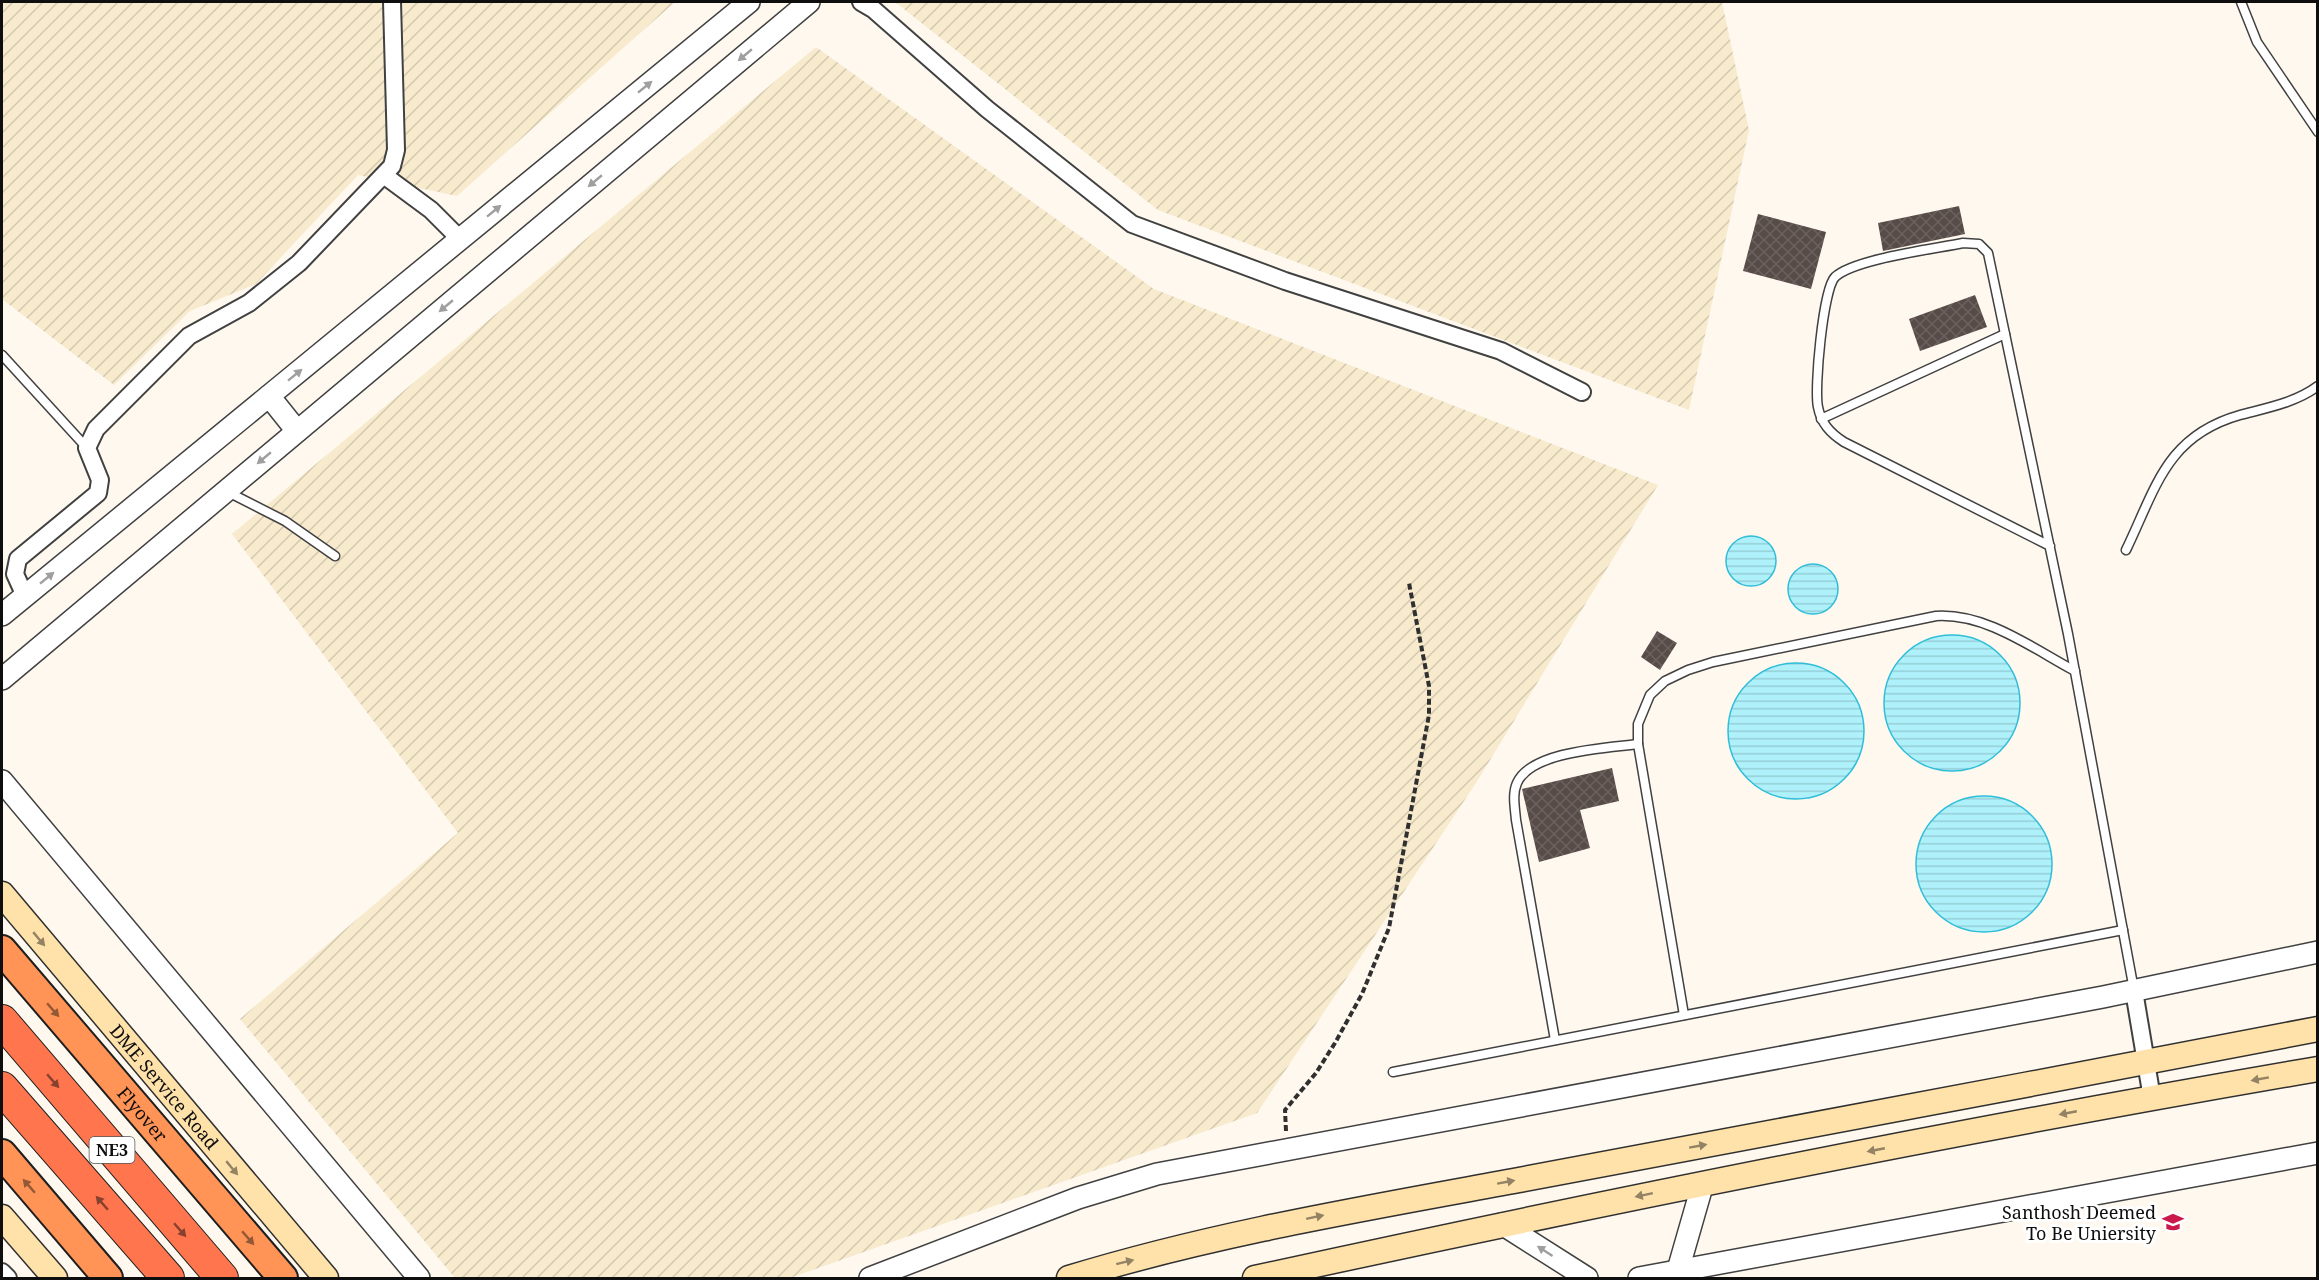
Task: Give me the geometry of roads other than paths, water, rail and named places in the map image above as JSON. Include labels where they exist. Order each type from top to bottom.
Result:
[{"type":"highway","name":"Flyover","points":[[2,950],[283,1278]]},
{"type":"highway","name":"NE3","points":[[2,1021],[222,1278]]},
{"type":"highway","name":"NE3","points":[[2,1088],[168,1278]]},
{"type":"highway","points":[[2,1154],[108,1278]]},
{"type":"main road","name":"DME Service Road","points":[[2,894],[326,1278]]},
{"type":"main road","points":[[1081,1277],[1314,1217],[2318,1029]]},
{"type":"main road","points":[[1255,1278],[1703,1183],[2318,1069]]},
{"type":"main road","points":[[2,1217],[55,1278]]},
{"type":"street","points":[[25,596],[15,574],[18,559],[98,494],[100,480],[87,448],[96,429],[189,336],[271,287],[299,263],[385,176],[392,166],[396,150],[393,2]]},
{"type":"street","points":[[2,615],[749,2]]},
{"type":"street","points":[[861,2],[873,9],[987,109],[1132,224],[1285,281],[1501,351],[1581,392]]},
{"type":"street","points":[[2,679],[800,9]]},
{"type":"street","points":[[385,176],[431,210],[460,239]]},
{"type":"street","points":[[269,396],[297,431]]},
{"type":"street","points":[[2,781],[419,1278]]},
{"type":"street","points":[[870,1278],[1078,1197],[1157,1174],[2134,991],[2318,952]]},
{"type":"street","points":[[2134,991],[2152,1098]]},
{"type":"street","points":[[1639,1278],[1678,1274],[2318,1153]]},
{"type":"street","points":[[1678,1274],[1703,1183]]},
{"type":"street","points":[[1502,1224],[1587,1278]]},
{"type":"street","points":[[2,1272],[8,1278]]},
{"type":"lane","points":[[2241,2],[2257,42],[2318,132]]},
{"type":"lane","points":[[2050,546],[1833,435],[1821,419],[1816,395],[1826,295],[1831,283],[1842,272],[1856,266],[1963,243],[1979,244],[1988,254],[2050,546],[2068,634],[2134,991]]},
{"type":"lane","points":[[1821,419],[2005,334]]},
{"type":"lane","points":[[2,355],[87,448]]},
{"type":"lane","points":[[2126,550],[2163,471],[2184,442],[2217,422],[2287,402],[2318,386]]},
{"type":"lane","points":[[226,491],[285,521],[335,556]]},
{"type":"lane","points":[[1684,1015],[1638,744],[1638,724],[1650,695],[1665,681],[1713,662],[1936,616],[1958,615],[1978,620],[2075,671]]},
{"type":"lane","points":[[1555,1040],[1516,820],[1514,796],[1517,782],[1524,772],[1550,758],[1638,744]]},
{"type":"lane","points":[[1394,1072],[2123,930]]},
{"type":"water","points":[[1746,536],[1756,536],[1769,543],[1776,556],[1776,566],[1769,579],[1756,586],[1746,586],[1737,582],[1730,575],[1726,566],[1726,556],[1730,547],[1737,540]]},
{"type":"water","points":[[1808,564],[1818,564],[1831,571],[1838,584],[1838,594],[1831,607],[1818,614],[1808,614],[1799,610],[1792,603],[1788,594],[1788,584],[1792,575],[1799,568]]},
{"type":"water","points":[[1952,635],[1978,640],[2000,655],[2015,677],[2020,703],[2015,729],[2000,751],[1978,766],[1952,771],[1926,766],[1904,751],[1889,729],[1884,703],[1889,677],[1904,655],[1926,640]]},
{"type":"water","points":[[1796,663],[1822,668],[1844,683],[1859,705],[1864,731],[1859,757],[1844,779],[1822,794],[1796,799],[1770,794],[1748,779],[1733,757],[1728,731],[1733,705],[1748,683],[1770,668]]},
{"type":"water","points":[[1984,796],[2010,801],[2032,816],[2047,838],[2052,864],[2047,890],[2032,912],[2010,927],[1984,932],[1958,927],[1936,912],[1921,890],[1916,864],[1921,838],[1936,816],[1958,801]]},
{"type":"place","name":"Santhosh Deemed To Be Uniersity","points":[[2173,1222]]}]
